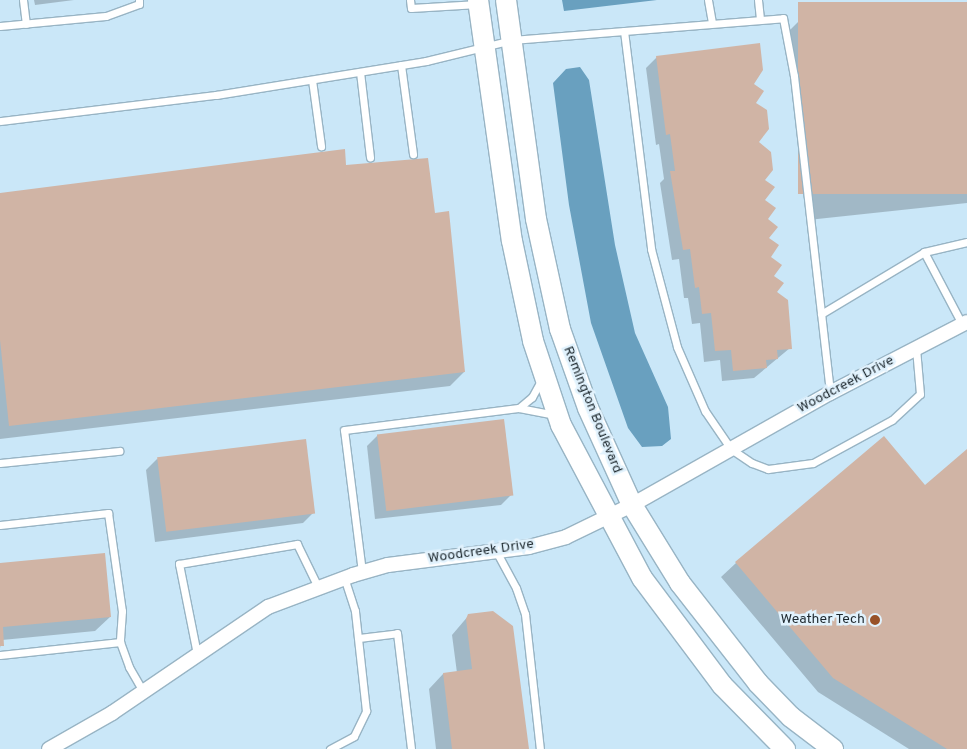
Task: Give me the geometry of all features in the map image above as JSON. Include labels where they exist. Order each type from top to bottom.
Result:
[{"type":"street","name":"Remington Boulevard","points":[[506,0],[536,219],[560,329],[588,408],[632,505],[680,583],[758,683],[792,717],[833,749]]},
{"type":"street","name":"Remington Boulevard","points":[[478,2],[512,241],[533,341],[558,415],[642,578],[677,628],[722,685],[785,749]]},
{"type":"street","name":"Woodcreek Drive","points":[[49,749],[143,691],[268,607],[362,572],[397,564],[529,547],[566,537],[632,505],[830,393],[964,323]]},
{"type":"lane","points":[[24,0],[26,24]]},
{"type":"lane","points":[[0,26],[106,16],[139,4],[139,0]]},
{"type":"lane","points":[[410,0],[411,8],[478,2]]},
{"type":"lane","points":[[708,0],[712,24]]},
{"type":"lane","points":[[758,0],[760,20]]},
{"type":"lane","points":[[0,121],[216,95],[312,80],[401,65],[512,40],[783,18],[794,76],[830,393]]},
{"type":"lane","points":[[624,30],[651,249],[676,347],[705,411],[731,449],[752,463],[768,469],[813,463],[892,420],[920,394],[916,348]]},
{"type":"lane","points":[[401,65],[413,154]]},
{"type":"lane","points":[[360,72],[370,158]]},
{"type":"lane","points":[[312,80],[321,146]]},
{"type":"lane","points":[[821,314],[924,252],[967,242]]},
{"type":"lane","points":[[924,252],[964,323]]},
{"type":"lane","points":[[519,408],[532,397],[544,375]]},
{"type":"lane","points":[[362,572],[344,430],[519,408],[558,415]]},
{"type":"lane","points":[[0,463],[119,450]]},
{"type":"lane","points":[[0,526],[108,513],[122,611],[120,642],[129,667],[143,691]]},
{"type":"lane","points":[[198,654],[179,564],[297,544],[318,588]]},
{"type":"lane","points":[[496,551],[516,588],[525,614],[540,749]]},
{"type":"lane","points":[[330,749],[354,736],[366,710],[355,610],[344,578]]},
{"type":"lane","points":[[359,638],[397,633],[412,749]]},
{"type":"lane","points":[[0,655],[120,642]]},
{"type":"water","points":[[562,0],[657,0],[564,11]]},
{"type":"water","points":[[580,67],[589,80],[615,245],[635,333],[668,407],[671,439],[662,446],[642,447],[628,428],[591,323],[569,205],[553,83],[566,69]]},
{"type":"building","points":[[798,2],[967,2],[967,194],[798,194]]},
{"type":"building","points":[[760,43],[763,70],[754,84],[764,91],[756,103],[767,110],[769,129],[759,142],[771,152],[773,170],[765,180],[775,187],[765,200],[776,208],[768,219],[778,227],[769,238],[779,245],[771,257],[782,265],[774,276],[784,283],[777,292],[788,300],[792,349],[777,350],[778,359],[766,360],[767,368],[733,371],[731,350],[715,351],[711,313],[702,314],[699,287],[695,288],[690,249],[683,250],[670,171],[675,171],[670,134],[666,135],[656,56]]},
{"type":"building","points":[[345,149],[346,165],[428,158],[435,213],[449,211],[465,372],[9,426],[0,340],[0,193]]},
{"type":"building","points":[[504,419],[513,495],[386,511],[377,435]]},
{"type":"building","name":"Weather Tech","points":[[884,436],[925,485],[967,449],[967,749],[947,749],[833,678],[735,562]]},
{"type":"building","points":[[306,439],[315,513],[166,532],[157,457]]},
{"type":"building","points":[[105,553],[111,617],[3,627],[4,646],[0,646],[0,563]]},
{"type":"building","points":[[493,611],[513,626],[529,749],[452,749],[443,673],[472,669],[466,619],[468,614]]},
{"type":"place","name":"Weather Tech","points":[[875,620]]}]
